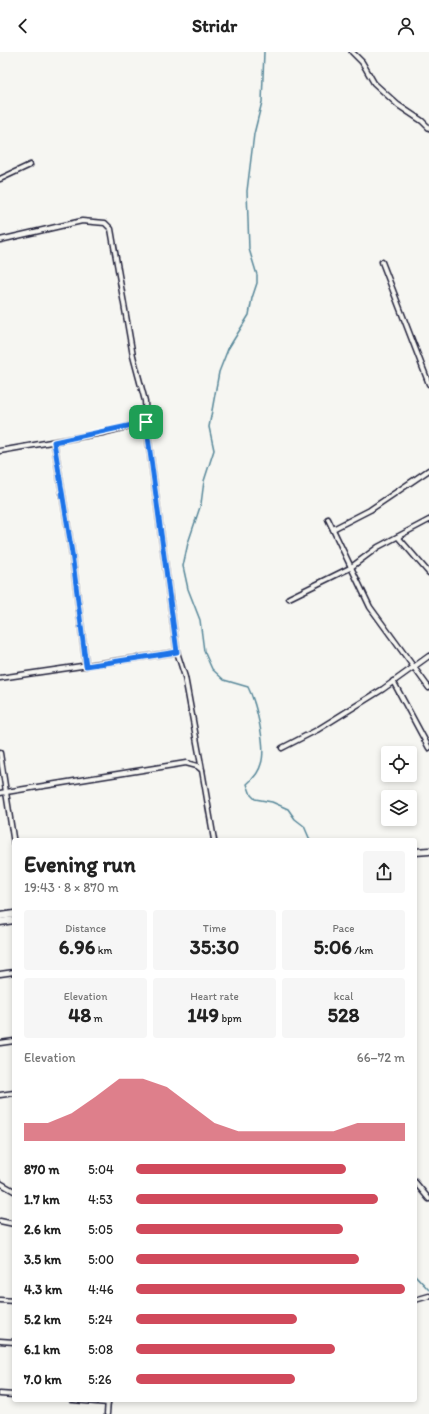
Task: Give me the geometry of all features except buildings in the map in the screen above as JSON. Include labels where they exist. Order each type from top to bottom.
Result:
[{"type":"main road","points":[[417,852],[429,851]]},
{"type":"main road","points":[[0,916],[12,914]]},
{"type":"main road","points":[[0,922],[12,920]]},
{"type":"street","points":[[352,52],[362,62],[374,83],[398,105],[422,121],[429,128]]},
{"type":"street","points":[[0,179],[30,165]]},
{"type":"street","points":[[0,240],[82,221],[105,223],[111,229],[133,356],[145,401],[146,422],[177,652],[185,677],[214,838]]},
{"type":"street","points":[[382,262],[429,384]]},
{"type":"street","points":[[0,451],[54,442],[146,422]]},
{"type":"street","points":[[54,442],[72,553],[86,666]]},
{"type":"street","points":[[333,529],[370,510],[429,470]]},
{"type":"street","points":[[328,519],[350,568],[370,607],[429,688]]},
{"type":"street","points":[[289,598],[350,568],[378,547],[429,520]]},
{"type":"street","points":[[398,537],[429,573]]},
{"type":"street","points":[[0,678],[177,652]]},
{"type":"street","points":[[282,748],[318,730],[393,682],[429,656]]},
{"type":"street","points":[[393,682],[429,748]]},
{"type":"street","points":[[0,753],[13,838]]},
{"type":"street","points":[[0,793],[186,764],[197,766],[202,770]]},
{"type":"street","points":[[0,974],[12,972]]},
{"type":"street","points":[[0,1043],[12,1040]]},
{"type":"street","points":[[0,1095],[12,1093]]},
{"type":"street","points":[[0,1183],[12,1190]]},
{"type":"street","points":[[417,1184],[429,1199]]},
{"type":"street","points":[[0,1221],[12,1224]]},
{"type":"street","points":[[417,1299],[429,1296]]},
{"type":"street","points":[[0,1300],[12,1300]]},
{"type":"street","points":[[0,1341],[12,1342]]},
{"type":"street","points":[[0,1394],[12,1395]]},
{"type":"street","points":[[107,1414],[108,1402]]},
{"type":"waterway","points":[[264,52],[262,102],[254,134],[247,191],[249,249],[257,275],[257,283],[252,298],[249,315],[228,349],[219,372],[209,427],[214,450],[204,481],[201,504],[188,543],[183,566],[188,589],[200,620],[204,651],[212,669],[224,680],[248,687],[254,703],[260,725],[263,747],[259,770],[254,778],[247,784],[251,795],[255,799],[272,802],[288,809],[295,819],[304,826],[309,838]]},
{"type":"waterway","points":[[417,1277],[429,1290]]},
{"type":"route","points":[[146,422],[155,477],[177,652],[86,666],[72,553],[54,442],[102,433],[146,422]]}]
